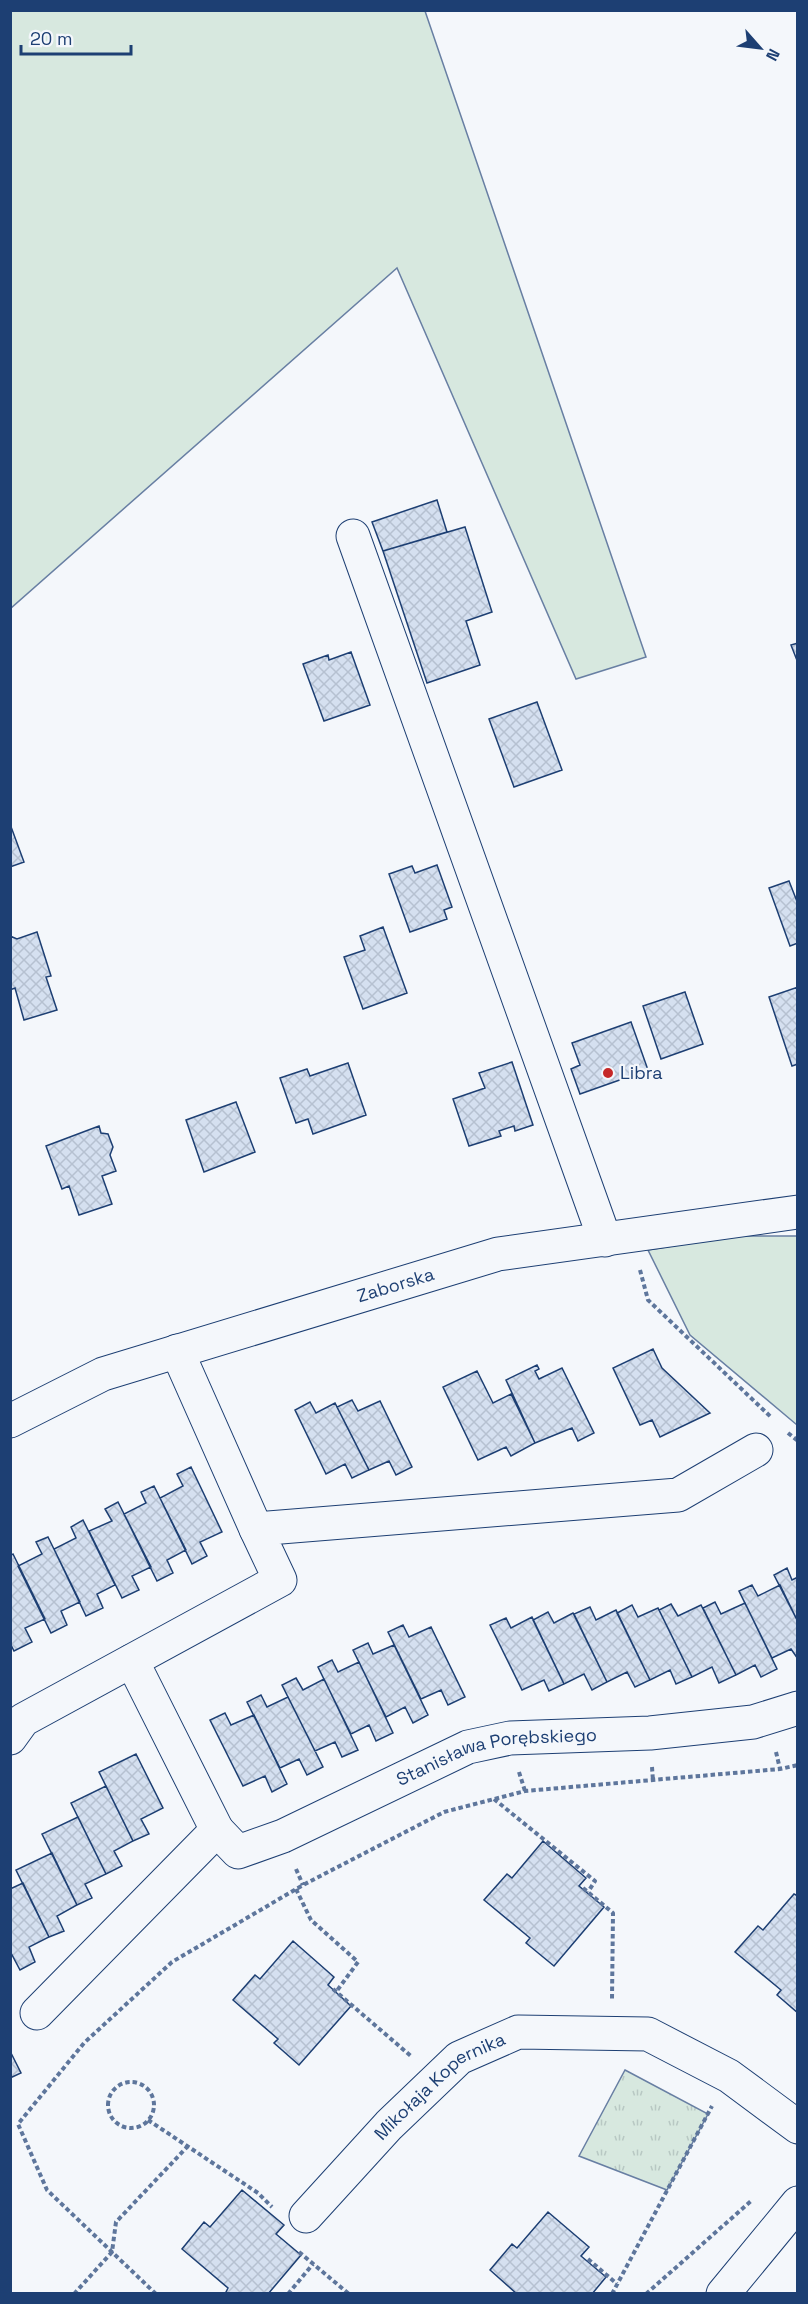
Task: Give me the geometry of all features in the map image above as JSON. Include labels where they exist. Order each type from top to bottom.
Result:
[{"type":"street","points":[[353,536],[618,1238]]},
{"type":"street","name":"Zaborska","points":[[10,1421],[104,1374],[498,1254],[798,1212]]},
{"type":"street","points":[[10,1738],[23,1720],[280,1580],[177,1352]]},
{"type":"street","points":[[256,1529],[678,1496],[756,1450]]},
{"type":"street","name":"Stanisława Porębskiego","points":[[132,1661],[217,1830],[238,1852],[283,1836],[468,1748],[510,1738],[650,1733],[753,1722],[798,1708]]},
{"type":"street","points":[[38,2013],[217,1830]]},
{"type":"street","name":"Mikołaja Kopernika","points":[[293,2216],[459,2058],[518,2032],[648,2034],[729,2076],[798,2127]]},
{"type":"street","points":[[723,2294],[798,2203]]},
{"type":"path","points":[[618,1238],[648,1300],[774,1420]]},
{"type":"path","points":[[782,1428],[798,1441]]},
{"type":"path","points":[[156,2294],[47,2190],[18,2124],[84,2043],[172,1962],[296,1889],[444,1812],[525,1791],[780,1769],[798,1765]]},
{"type":"path","points":[[494,1799],[595,1881],[588,1892]]},
{"type":"path","points":[[583,1888],[613,1913],[612,2034]]},
{"type":"path","points":[[296,1889],[311,1920],[358,1962],[334,1990],[438,2079]]},
{"type":"path","points":[[612,2294],[729,2076]]},
{"type":"path","points":[[130,2082],[146,2088],[154,2103],[148,2120],[132,2128],[116,2122],[109,2106],[114,2090],[130,2082]]},
{"type":"path","points":[[148,2120],[293,2216]]},
{"type":"path","points":[[74,2294],[112,2252],[116,2222],[188,2146]]},
{"type":"path","points":[[648,2293],[754,2198]]},
{"type":"path","points":[[293,2247],[349,2294]]},
{"type":"path","points":[[588,2259],[617,2284]]},
{"type":"path","points":[[288,2294],[313,2264]]},
{"type":"green space","points":[[11,10],[425,11],[646,657],[576,679],[397,268],[11,608]]},
{"type":"green space","points":[[733,1236],[797,1236],[797,1425],[690,1335],[648,1250]]},
{"type":"green space","points":[[625,2070],[708,2114],[667,2190],[579,2156]]},
{"type":"building","points":[[437,500],[447,532],[383,551],[372,522]]},
{"type":"building","points":[[465,527],[492,612],[466,621],[480,665],[427,683],[383,551]]},
{"type":"building","points":[[798,643],[798,663],[791,645]]},
{"type":"building","points":[[351,652],[370,705],[324,721],[303,664],[328,655],[329,660]]},
{"type":"building","points":[[537,702],[562,770],[514,787],[489,719]]},
{"type":"building","points":[[10,824],[24,862],[10,867]]},
{"type":"building","points":[[437,865],[452,907],[444,910],[447,919],[410,932],[389,874],[412,866],[415,873]]},
{"type":"building","points":[[789,881],[798,904],[798,943],[790,946],[769,888]]},
{"type":"building","points":[[383,927],[407,993],[363,1009],[344,957],[365,950],[360,936]]},
{"type":"building","points":[[37,932],[51,976],[46,977],[57,1010],[24,1020],[15,988],[10,990],[10,936],[17,939]]},
{"type":"building","points":[[798,987],[798,1064],[792,1066],[769,997]]},
{"type":"building","points":[[685,992],[703,1044],[661,1059],[643,1006]]},
{"type":"building","points":[[631,1022],[648,1070],[580,1094],[571,1069],[580,1065],[572,1043]]},
{"type":"building","points":[[512,1062],[533,1125],[515,1131],[514,1126],[499,1131],[501,1136],[469,1146],[453,1099],[485,1088],[479,1073]]},
{"type":"building","points":[[348,1063],[366,1115],[313,1134],[308,1119],[296,1123],[280,1078],[307,1069],[310,1076]]},
{"type":"building","points":[[236,1102],[255,1152],[204,1172],[186,1120]]},
{"type":"building","points":[[99,1126],[101,1133],[108,1134],[113,1147],[110,1155],[116,1171],[102,1176],[112,1204],[79,1215],[69,1186],[62,1189],[46,1146]]},
{"type":"building","points":[[653,1349],[662,1368],[710,1413],[660,1437],[652,1420],[640,1425],[613,1368]]},
{"type":"building","points":[[537,1365],[539,1369],[535,1371],[539,1379],[562,1368],[594,1433],[578,1441],[572,1428],[535,1443],[506,1380]]},
{"type":"building","points":[[477,1371],[493,1403],[511,1394],[535,1443],[511,1456],[506,1447],[478,1460],[443,1387]]},
{"type":"building","points":[[352,1400],[358,1411],[380,1401],[412,1467],[396,1475],[389,1461],[369,1470],[337,1407]]},
{"type":"building","points":[[310,1402],[316,1413],[335,1403],[369,1470],[352,1478],[345,1464],[326,1474],[295,1410]]},
{"type":"building","points":[[191,1467],[222,1532],[200,1542],[207,1556],[192,1564],[160,1498],[183,1486],[177,1474]]},
{"type":"building","points":[[154,1486],[186,1550],[167,1560],[173,1573],[157,1581],[124,1514],[146,1503],[141,1492]]},
{"type":"building","points":[[118,1502],[151,1567],[132,1576],[139,1590],[122,1598],[89,1531],[112,1521],[105,1509]]},
{"type":"building","points":[[83,1520],[115,1585],[97,1594],[103,1608],[86,1616],[54,1549],[76,1538],[71,1527]]},
{"type":"building","points":[[48,1537],[80,1602],[61,1611],[67,1625],[51,1633],[18,1566],[42,1554],[36,1542]]},
{"type":"building","points":[[13,1554],[45,1619],[25,1628],[32,1642],[14,1651],[10,1643],[10,1556]]},
{"type":"building","points":[[787,1568],[792,1580],[798,1577],[798,1622],[774,1575]]},
{"type":"building","points":[[752,1585],[758,1596],[780,1585],[798,1622],[798,1659],[791,1649],[772,1658],[739,1591]]},
{"type":"building","points":[[715,1602],[721,1614],[745,1603],[777,1669],[761,1677],[755,1665],[736,1675],[703,1608]]},
{"type":"building","points":[[671,1604],[678,1616],[701,1605],[736,1675],[719,1683],[712,1667],[692,1677],[659,1610]]},
{"type":"building","points":[[632,1605],[638,1617],[658,1608],[692,1677],[676,1684],[670,1670],[650,1680],[617,1613]]},
{"type":"building","points":[[590,1607],[596,1620],[616,1610],[650,1680],[635,1687],[627,1672],[607,1682],[574,1614]]},
{"type":"building","points":[[548,1612],[554,1623],[573,1613],[607,1682],[592,1690],[584,1674],[564,1684],[533,1620]]},
{"type":"building","points":[[532,1617],[564,1684],[549,1691],[544,1680],[522,1690],[490,1625],[506,1618],[511,1628]]},
{"type":"building","points":[[403,1625],[409,1637],[431,1627],[465,1697],[448,1705],[441,1690],[421,1699],[388,1632]]},
{"type":"building","points":[[368,1643],[373,1654],[394,1645],[428,1715],[413,1723],[405,1707],[386,1717],[353,1650]]},
{"type":"building","points":[[332,1660],[338,1672],[359,1662],[393,1733],[376,1741],[369,1725],[351,1734],[318,1667]]},
{"type":"building","points":[[296,1678],[303,1690],[324,1679],[358,1750],[342,1757],[335,1742],[315,1751],[282,1685]]},
{"type":"building","points":[[261,1695],[267,1707],[288,1697],[323,1767],[307,1775],[299,1759],[280,1768],[247,1702]]},
{"type":"building","points":[[225,1713],[231,1725],[254,1715],[287,1784],[272,1792],[265,1776],[243,1786],[210,1720]]},
{"type":"building","points":[[136,1754],[163,1808],[141,1819],[149,1834],[133,1841],[99,1772]]},
{"type":"building","points":[[106,1786],[133,1841],[114,1851],[122,1866],[106,1874],[71,1803]]},
{"type":"building","points":[[78,1817],[106,1874],[85,1884],[92,1898],[77,1905],[42,1834]]},
{"type":"building","points":[[543,1841],[586,1878],[579,1886],[604,1907],[554,1966],[526,1943],[530,1938],[484,1900],[507,1874],[512,1878]]},
{"type":"building","points":[[52,1853],[77,1905],[57,1916],[64,1931],[49,1937],[16,1870]]},
{"type":"building","points":[[23,1883],[49,1937],[29,1947],[35,1962],[20,1970],[10,1951],[10,1889]]},
{"type":"building","points":[[794,1894],[798,1896],[798,2013],[777,1995],[781,1990],[735,1952],[758,1926],[763,1930]]},
{"type":"building","points":[[293,1941],[334,1977],[328,1985],[351,2006],[299,2065],[274,2043],[278,2039],[233,2000],[255,1975],[260,1979]]},
{"type":"building","points":[[10,2051],[21,2073],[10,2078]]},
{"type":"building","points":[[242,2190],[284,2225],[276,2234],[301,2255],[268,2294],[225,2294],[228,2288],[182,2249],[204,2222],[210,2227]]},
{"type":"building","points":[[548,2212],[589,2247],[581,2256],[606,2277],[592,2294],[517,2294],[490,2270],[512,2244],[517,2248]]},
{"type":"place","name":"Libra","points":[[608,1073]]}]
